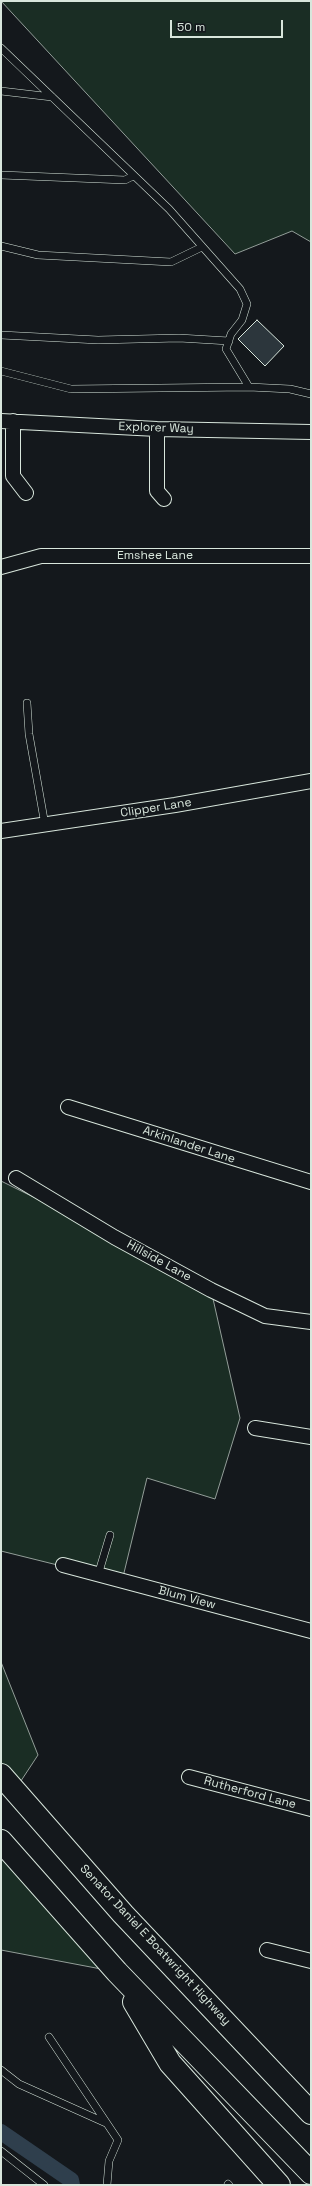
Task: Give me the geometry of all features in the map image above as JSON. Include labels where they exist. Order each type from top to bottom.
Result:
[{"type":"highway","name":"Senator Daniel E Boatwright Highway","points":[[1,1775],[123,1914],[311,2113]]},
{"type":"highway","points":[[1,1841],[117,1972],[311,2174]]},
{"type":"highway","points":[[117,1972],[170,2063],[279,2185]]},
{"type":"street","name":"Explorer Way","points":[[7,421],[157,429],[311,432]]},
{"type":"street","points":[[7,421],[13,476],[26,493]]},
{"type":"street","points":[[157,429],[157,491],[164,499]]},
{"type":"street","name":"Emshee Lane","points":[[1,567],[41,556],[311,556]]},
{"type":"street","name":"Clipper Lane","points":[[1,831],[175,805],[311,781]]},
{"type":"street","name":"Arkinlander Lane","points":[[68,1107],[311,1182]]},
{"type":"street","name":"Hillside Lane","points":[[16,1178],[114,1237],[211,1290],[264,1316],[311,1322]]},
{"type":"street","points":[[255,1428],[311,1437]]},
{"type":"street","name":"Blum View","points":[[64,1565],[311,1631]]},
{"type":"street","name":"Rutherford Lane","points":[[189,1777],[311,1809]]},
{"type":"street","points":[[267,1950],[311,1961]]},
{"type":"lane","points":[[1,48],[132,176],[169,209],[240,289],[247,304],[242,320],[231,334],[226,349],[234,366],[249,387]]},
{"type":"lane","points":[[1,91],[52,97]]},
{"type":"lane","points":[[1,175],[125,180],[132,176]]},
{"type":"lane","points":[[1,246],[38,255],[171,262],[202,247]]},
{"type":"lane","points":[[1,335],[98,340],[179,338],[228,340]]},
{"type":"lane","points":[[1,371],[71,389],[249,387],[290,389],[311,394]]},
{"type":"lane","points":[[27,703],[29,734],[45,825]]},
{"type":"lane","points":[[98,1574],[110,1535]]},
{"type":"lane","points":[[49,2037],[118,2140],[109,2162],[106,2185]]},
{"type":"lane","points":[[1,2070],[19,2084],[107,2124]]},
{"type":"lane","points":[[1,2151],[44,2185]]},
{"type":"green space","points":[[1,1],[311,1],[311,242],[292,231],[235,254]]},
{"type":"green space","points":[[1,1181],[114,1237],[211,1290],[240,1418],[215,1499],[147,1478],[122,1581],[1,1551]]},
{"type":"green space","points":[[1,1662],[38,1755],[15,1790],[1,1775]]},
{"type":"green space","points":[[1,1841],[117,1972],[1,1950]]},
{"type":"building","points":[[257,320],[284,346],[265,366],[238,339]]},
{"type":"waterway","points":[[1,2132],[71,2180],[72,2185]]}]
